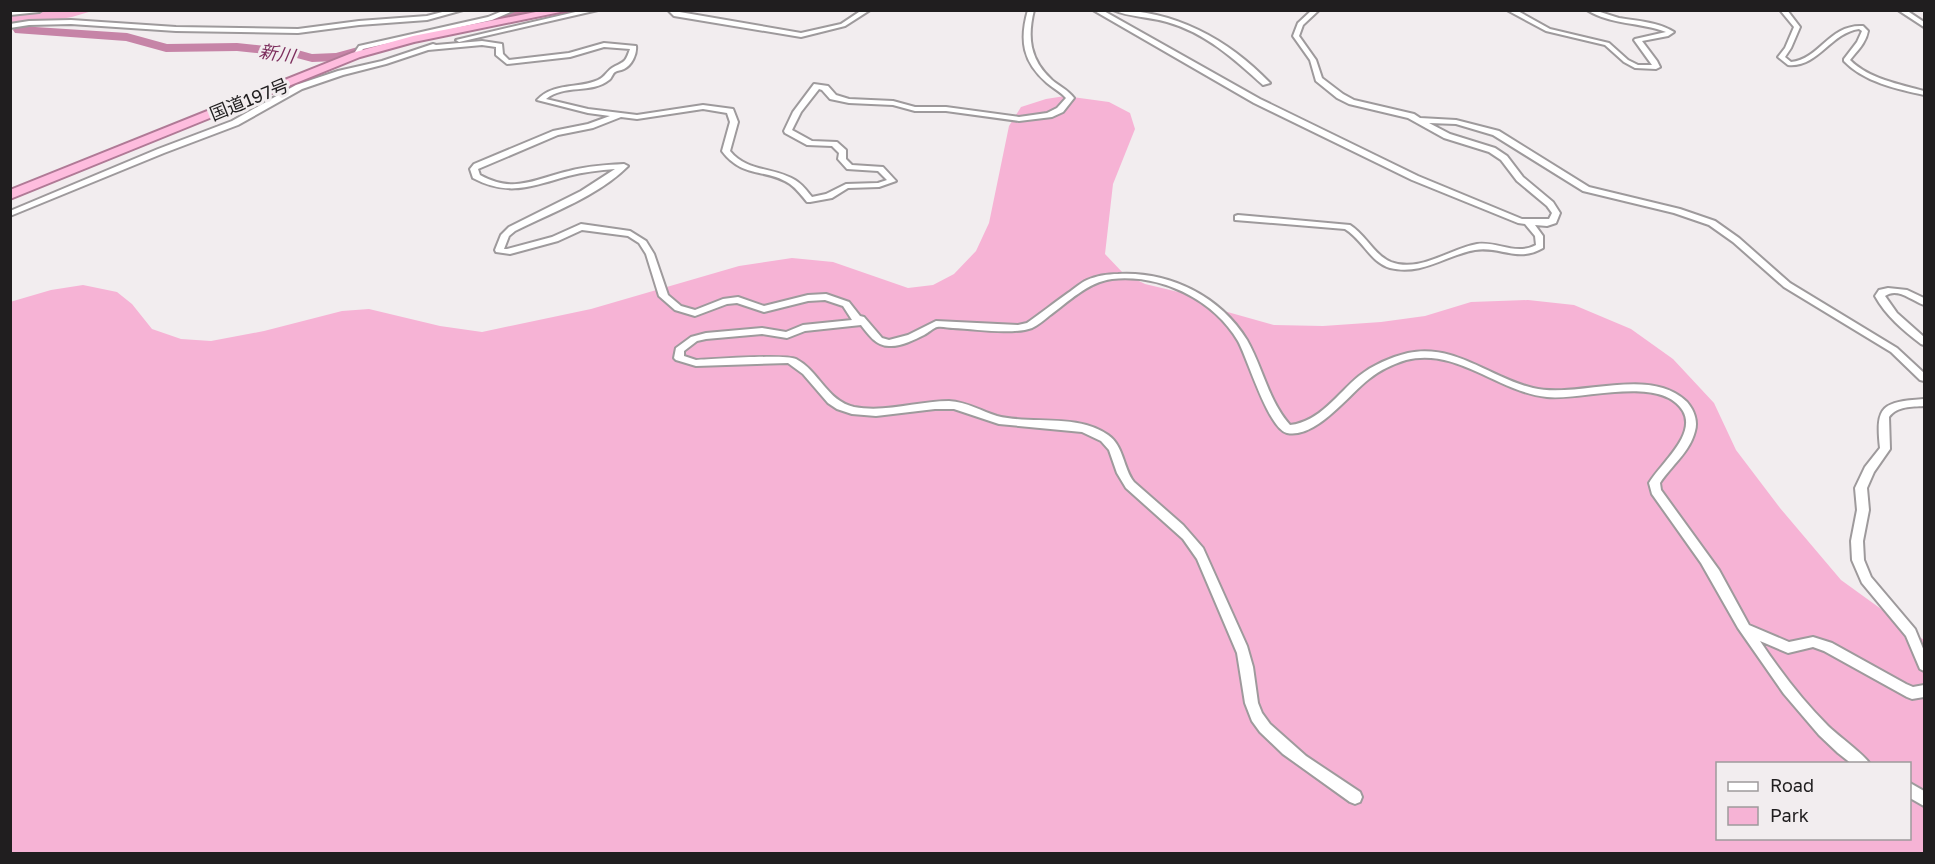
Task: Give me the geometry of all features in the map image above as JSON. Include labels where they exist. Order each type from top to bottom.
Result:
[{"type":"highway","name":"国道197号","points":[[10,195],[356,55],[491,21],[565,10]]},
{"type":"street","points":[[10,13],[39,10]]},
{"type":"street","points":[[10,26],[71,22],[176,29],[298,31],[359,22],[427,18],[460,10]]},
{"type":"street","points":[[491,21],[512,10]]},
{"type":"street","points":[[10,214],[170,147],[235,123],[300,87],[427,48],[595,10]]},
{"type":"street","points":[[671,10],[674,14],[801,35],[843,26],[867,10]]},
{"type":"street","points":[[427,48],[482,43],[500,45],[499,55],[507,62],[570,55],[604,45],[634,47],[631,57],[622,67],[613,70],[607,78],[586,86],[568,88],[545,95],[541,100],[588,111],[637,117],[703,106],[730,111],[734,122],[726,152],[731,160],[738,166],[790,180],[810,200],[829,196],[846,186],[879,185],[892,181],[880,169],[850,167],[842,159],[843,152],[834,144],[810,142],[789,131],[808,95],[818,86],[825,88],[833,97],[849,101],[893,103],[915,109],[946,109],[1019,119],[1049,115],[1060,110],[1070,98],[1068,94],[1048,81],[1034,64],[1024,39],[1031,10]]},
{"type":"street","points":[[1096,10],[1257,101],[1378,161],[1497,214],[1529,223],[1553,221],[1556,213],[1550,204],[1520,179],[1504,158],[1486,147],[1447,136],[1421,120],[1402,113],[1352,102],[1323,83],[1311,56],[1296,36],[1300,24],[1316,10]]},
{"type":"street","points":[[1116,10],[1162,19],[1192,28],[1220,45],[1266,83]]},
{"type":"street","points":[[1510,10],[1548,30],[1607,44],[1626,61],[1637,67],[1656,67],[1655,62],[1637,40],[1671,32],[1663,28],[1609,18],[1590,10]]},
{"type":"street","points":[[1783,10],[1797,27],[1788,48],[1781,57],[1790,64],[1801,62],[1819,52],[1829,39],[1842,31],[1861,27],[1865,31],[1864,39],[1846,60],[1848,63],[1857,70],[1924,93]]},
{"type":"street","points":[[1901,10],[1924,25]]},
{"type":"street","points":[[623,114],[590,126],[556,133],[474,169],[476,176],[485,182],[519,187],[542,183],[568,173],[624,166],[607,180],[571,201],[512,229],[505,235],[499,250],[507,252],[555,238],[581,227],[630,234],[642,241],[650,254],[664,296],[678,308],[695,314],[726,301],[738,300],[764,309],[808,298],[826,297],[846,304],[859,322]]},
{"type":"street","points":[[1421,120],[1456,122],[1496,133],[1586,189],[1677,211],[1712,224],[1736,240],[1787,285],[1894,350],[1924,378]]},
{"type":"street","points":[[1238,218],[1347,227],[1362,236],[1374,255],[1390,265],[1403,268],[1431,263],[1477,247],[1517,253],[1535,249],[1540,246],[1539,236],[1529,223]]},
{"type":"street","points":[[1355,797],[1310,766],[1261,724],[1250,701],[1245,660],[1238,639],[1222,607],[1205,563],[1194,544],[1129,485],[1116,451],[1106,439],[1082,429],[997,420],[956,405],[898,411],[851,410],[831,401],[801,365],[790,360],[696,363],[679,358],[678,354],[683,345],[706,336],[762,331],[787,335],[803,328],[859,322],[861,319],[879,340],[889,343],[911,338],[936,324],[1018,328],[1030,325],[1090,282],[1100,278],[1136,276],[1184,289],[1220,312],[1242,339],[1260,386],[1277,419],[1287,429],[1295,429],[1310,423],[1366,375],[1394,360],[1413,355],[1451,359],[1478,368],[1523,389],[1540,393],[1633,388],[1667,393],[1687,408],[1691,422],[1690,434],[1669,466],[1658,474],[1653,483],[1656,491],[1708,563],[1744,627],[1793,696],[1829,737],[1860,762]]},
{"type":"street","points":[[1924,302],[1896,289],[1882,292],[1881,296],[1883,302],[1905,326],[1924,342]]},
{"type":"street","points":[[1924,403],[1891,407],[1884,414],[1881,424],[1885,449],[1869,470],[1861,488],[1863,510],[1857,551],[1866,580],[1904,621],[1924,665]]},
{"type":"street","points":[[1744,627],[1788,648],[1813,642],[1828,647],[1912,693],[1924,691]]},
{"type":"street","points":[[1911,791],[1924,799]]},
{"type":"green space","points":[[11,11],[92,11],[11,28]]},
{"type":"green space","points":[[1065,96],[1109,102],[1130,113],[1135,129],[1113,184],[1105,254],[1123,273],[1145,284],[1191,295],[1224,311],[1274,325],[1323,326],[1381,322],[1425,316],[1471,302],[1528,300],[1574,305],[1631,329],[1673,359],[1714,403],[1736,450],[1780,508],[1841,580],[1924,640],[1924,853],[11,853],[10,302],[51,290],[83,285],[117,292],[132,304],[152,329],[181,339],[211,341],[264,331],[342,311],[369,309],[440,326],[482,332],[591,309],[739,266],[792,258],[833,262],[908,288],[933,285],[954,274],[976,251],[989,223],[1009,126],[1021,107]]},
{"type":"waterway","name":"新川","points":[[461,27],[530,10]]},
{"type":"waterway","name":"新川","points":[[20,30],[127,37],[166,48],[237,47],[294,53],[312,58],[337,57],[398,40]]}]
